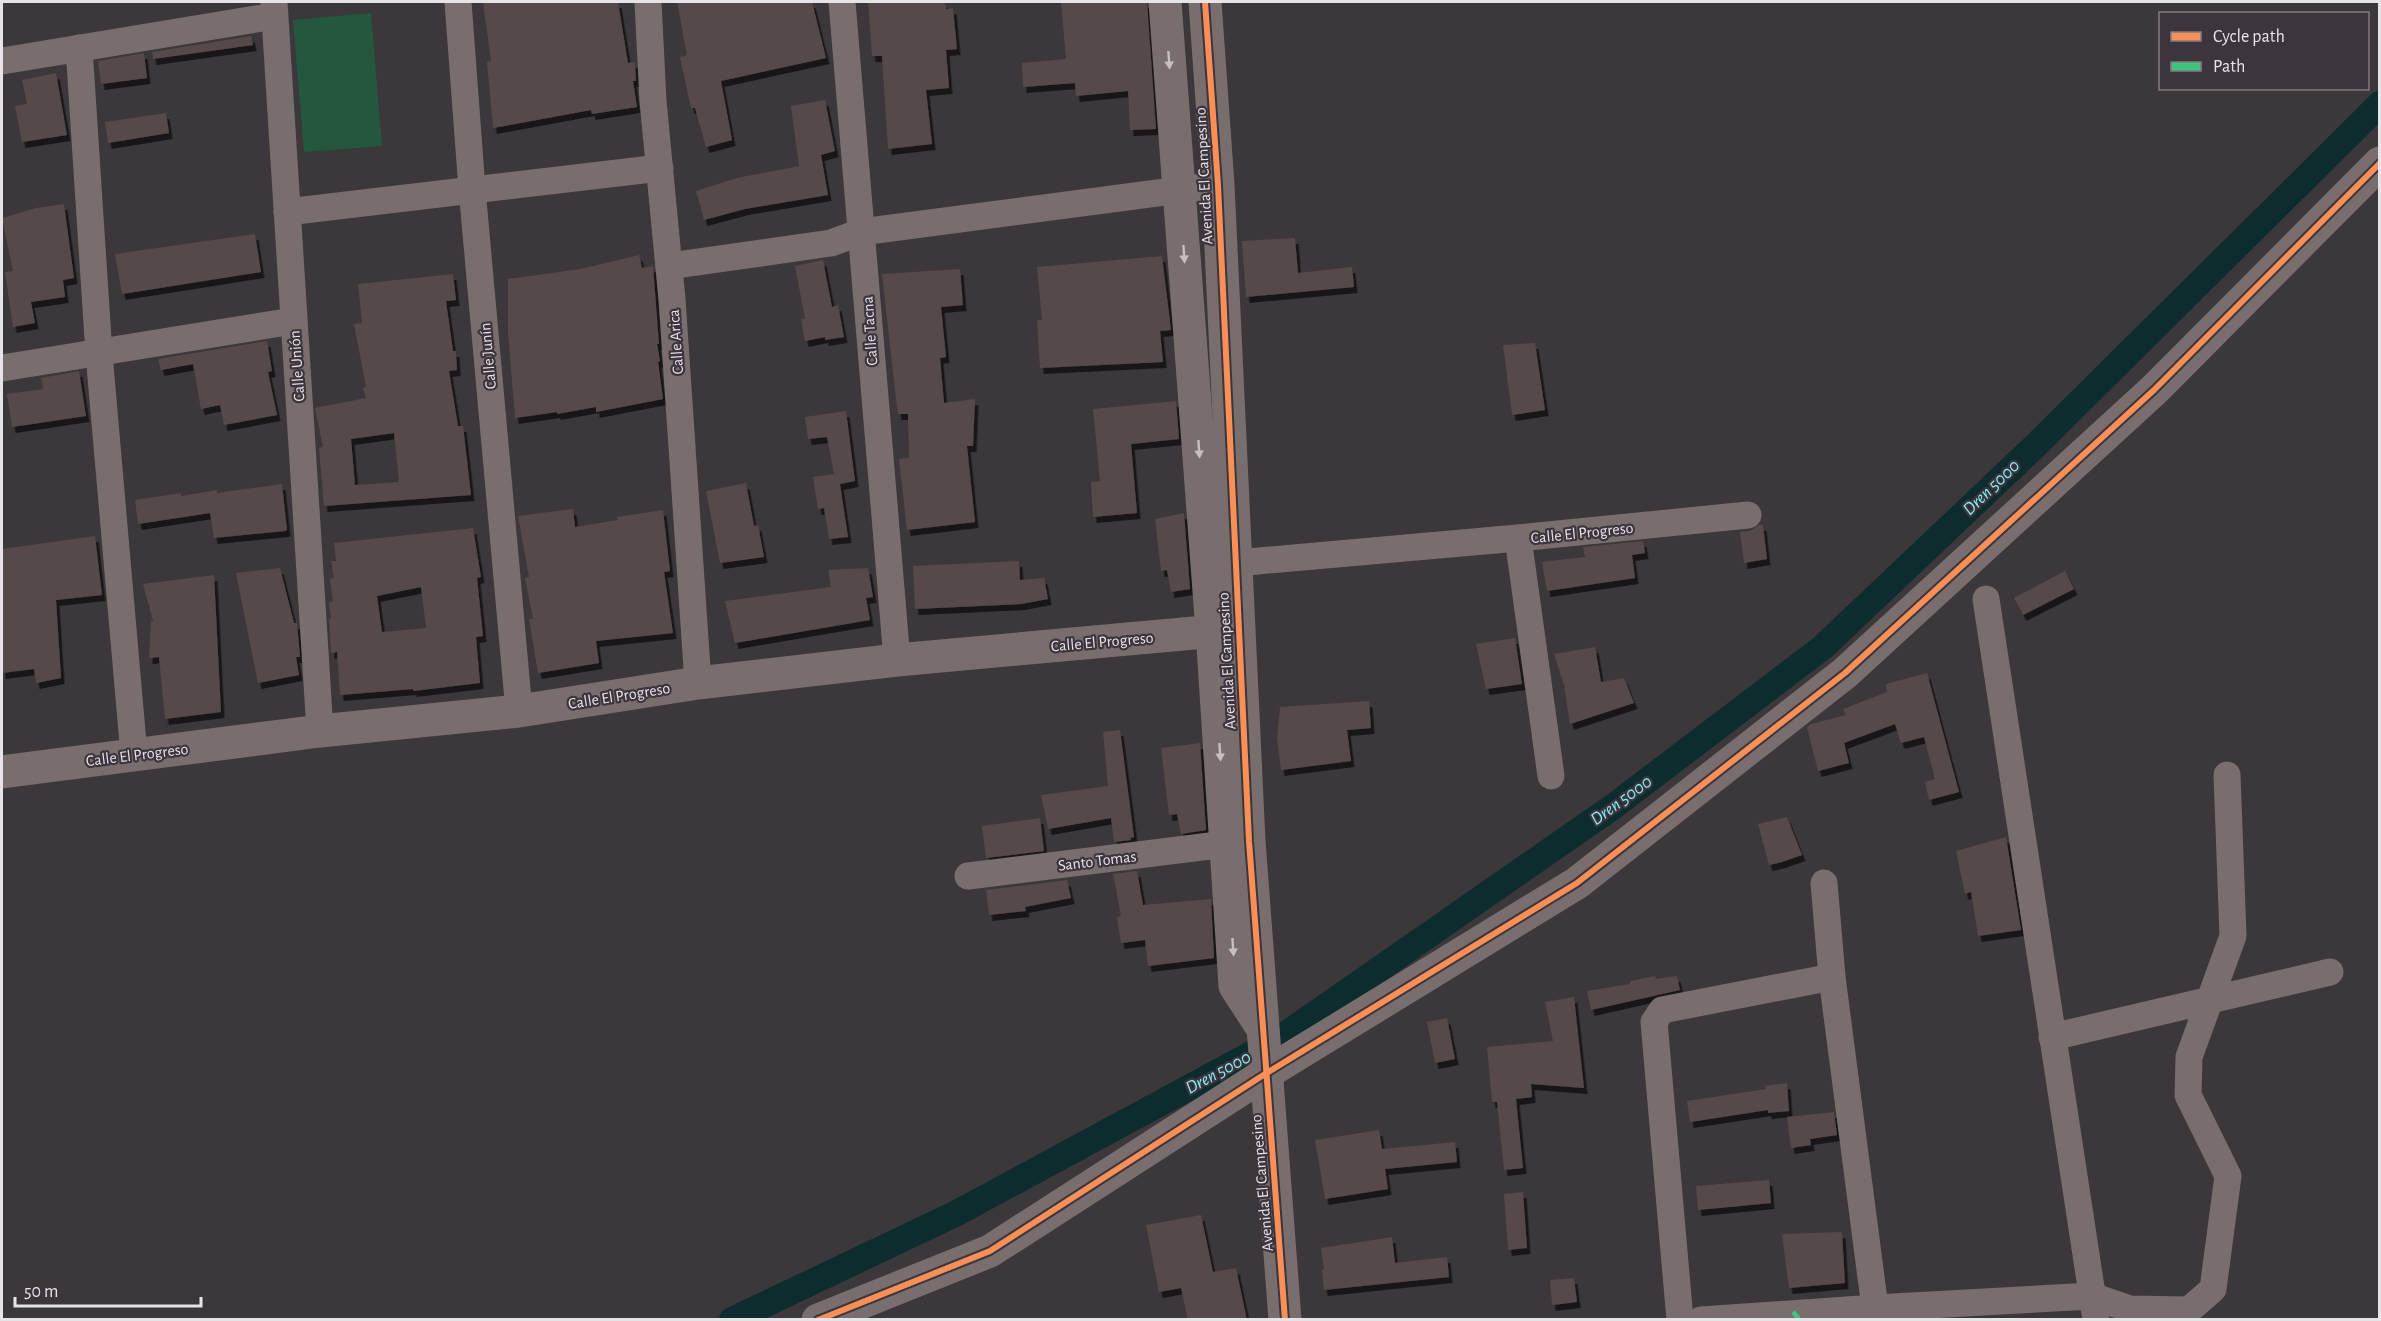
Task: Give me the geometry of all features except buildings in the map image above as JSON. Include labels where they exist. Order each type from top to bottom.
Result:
[{"type":"street","name":"Calle Junín","points":[[458,2],[472,189],[519,711]]},
{"type":"street","name":"Calle Arica","points":[[648,2],[698,683]]},
{"type":"street","name":"Calle Tacna","points":[[842,2],[897,660]]},
{"type":"street","name":"Avenida El Campesino","points":[[1165,2],[1179,190],[1249,841],[1285,1320]]},
{"type":"street","name":"Avenida El Campesino","points":[[1205,2],[1218,185],[1236,563],[1225,630],[1226,844],[1235,986],[1262,1028]]},
{"type":"street","points":[[2,61],[274,9]]},
{"type":"street","name":"Calle Unión","points":[[274,9],[320,731]]},
{"type":"street","points":[[79,48],[99,354],[134,755]]},
{"type":"street","points":[[818,1320],[990,1251],[1265,1071],[1578,884],[1845,673],[2154,390],[2379,163]]},
{"type":"street","points":[[287,212],[660,168]]},
{"type":"street","points":[[669,266],[831,243],[861,232],[1218,185]]},
{"type":"street","points":[[2,368],[293,321]]},
{"type":"street","name":"Calle El Progreso","points":[[1236,563],[1748,515]]},
{"type":"street","points":[[1518,538],[1551,776]]},
{"type":"street","points":[[1986,598],[2094,1308]]},
{"type":"street","name":"Calle El Progreso","points":[[2,772],[320,731],[519,711],[698,683],[897,660],[1225,630]]},
{"type":"street","points":[[1701,1320],[1875,1308],[2189,1310],[2213,1289],[2228,1176],[2188,1095],[2189,1057],[2233,936],[2227,775]]},
{"type":"street","name":"Santo Tomas","points":[[968,876],[1226,844]]},
{"type":"street","points":[[1824,884],[1832,977],[1875,1308]]},
{"type":"street","points":[[2052,1037],[2330,972]]},
{"type":"street","points":[[1680,1320],[1654,1022],[1662,1010],[1832,977]]},
{"type":"green space","points":[[371,13],[382,146],[304,152],[293,20]]},
{"type":"waterway","name":"Dren 5000","points":[[732,1320],[957,1213],[1279,1039],[1614,806],[1823,647],[2034,447],[2380,104]]},
{"type":"marked path","points":[[1793,1312],[1800,1320]]},
{"type":"cycle path","points":[[1205,2],[1218,185],[1249,841],[1285,1320]]},
{"type":"cycle path","points":[[818,1320],[990,1251],[1265,1074],[1577,883],[1845,673],[2154,390],[2380,163]]}]
